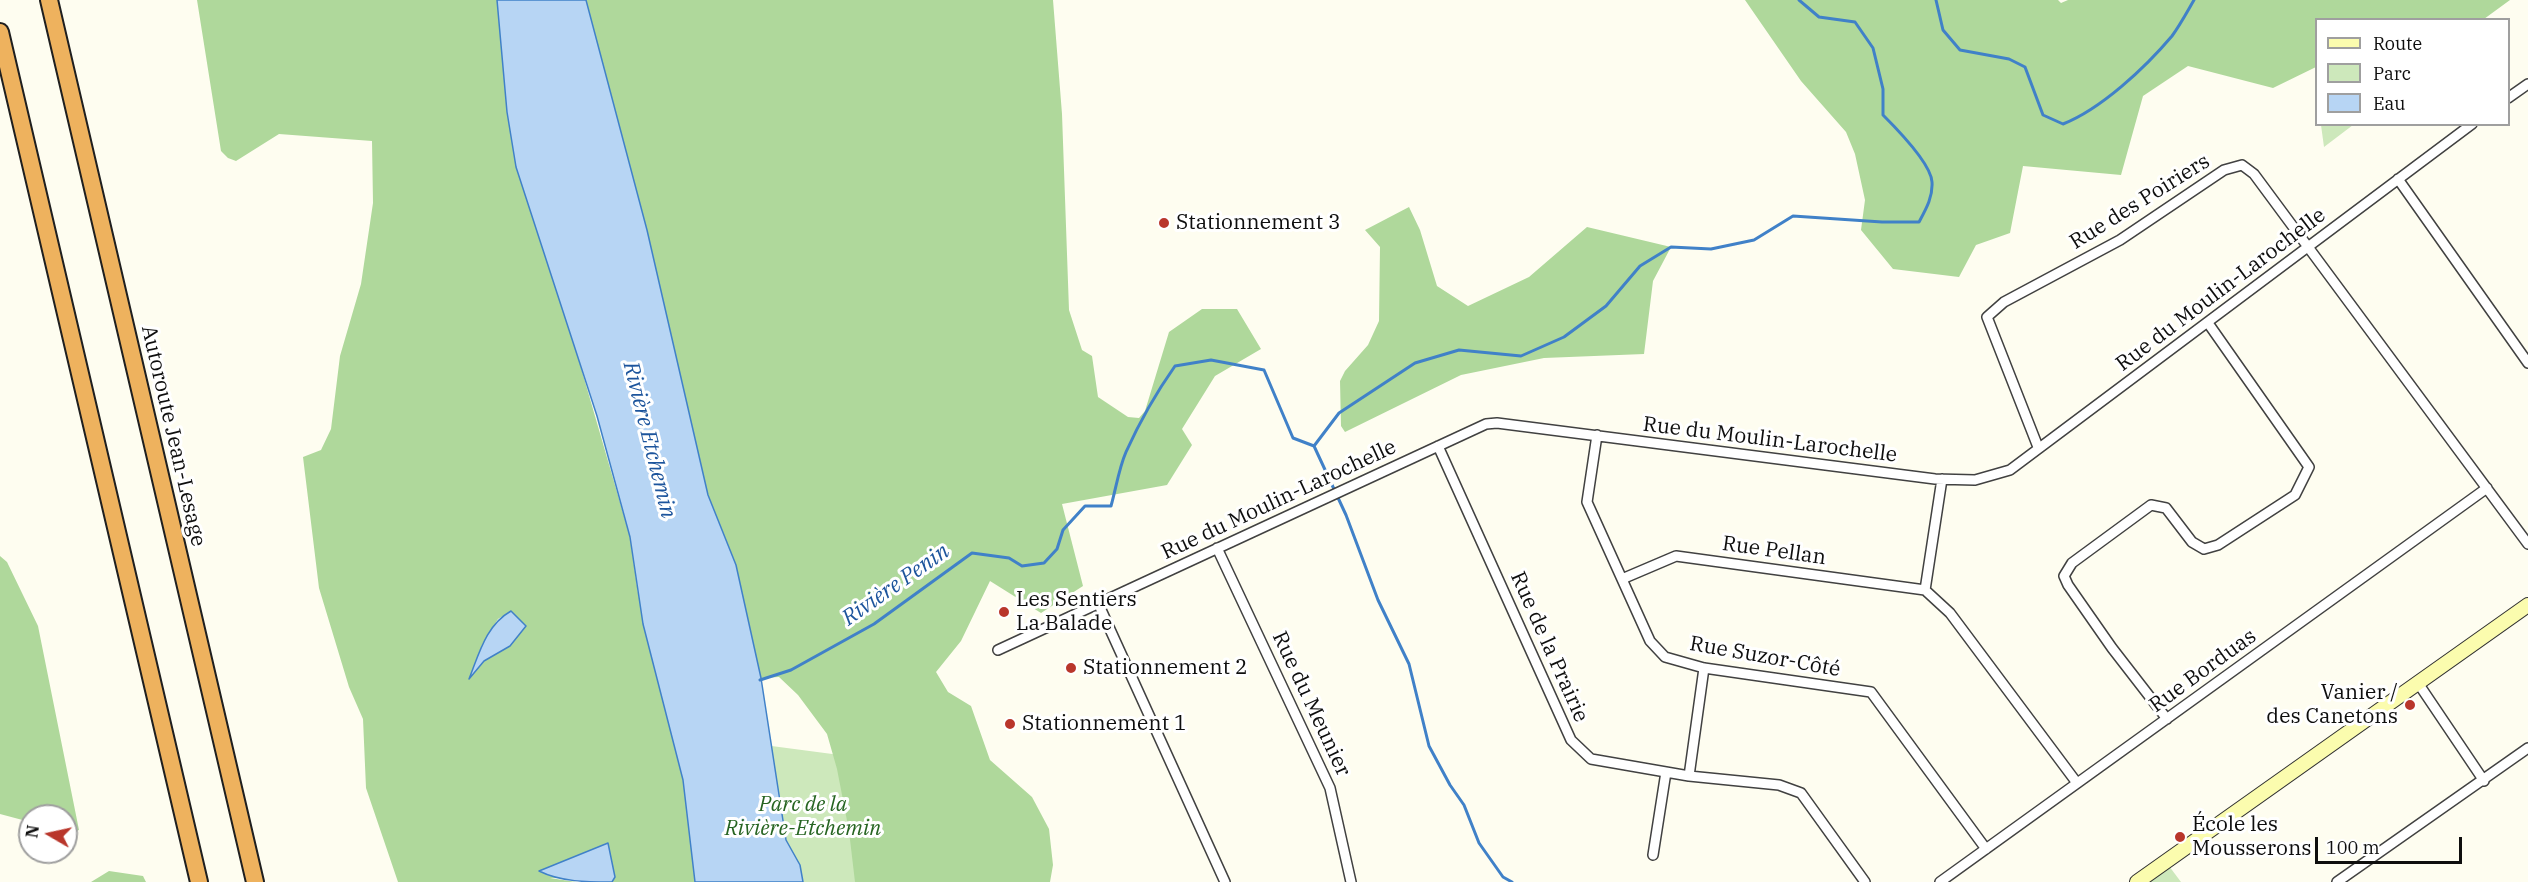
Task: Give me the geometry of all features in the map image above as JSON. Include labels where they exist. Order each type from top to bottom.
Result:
[{"type":"highway","name":"Autoroute Jean-Lesage","points":[[48,0],[255,882]]},
{"type":"highway","points":[[0,32],[199,882]]},
{"type":"street","points":[[2510,97],[2528,84]]},
{"type":"street","name":"Rue du Moulin-Larochelle","points":[[998,650],[1486,424],[1497,423],[1597,435],[1942,479],[1975,480],[2010,470],[2469,126]]},
{"type":"street","name":"Rue des Poiriers","points":[[2038,447],[1987,317],[2004,302],[2120,240],[2224,170],[2242,165],[2254,174],[2310,247],[2528,544]]},
{"type":"street","points":[[2398,178],[2528,363]]},
{"type":"street","points":[[2167,719],[2112,648],[2064,576],[2072,563],[2151,505],[2166,508],[2192,542],[2204,549],[2218,544],[2295,495],[2309,467],[2208,322]]},
{"type":"street","name":"Rue Suzor-Côté","points":[[1597,435],[1587,502],[1650,640],[1665,657],[1704,668],[1871,692],[1986,849]]},
{"type":"street","name":"Rue de la Prairie","points":[[1438,446],[1571,740],[1591,759],[1689,776],[1779,785],[1801,793],[1865,882]]},
{"type":"street","points":[[1942,479],[1925,590],[1950,613],[2077,783]]},
{"type":"street","name":"Rue Borduas","points":[[1940,882],[2487,488]]},
{"type":"street","name":"Rue du Meunier","points":[[1217,548],[1330,788],[1351,882]]},
{"type":"street","name":"Rue Pellan","points":[[1622,579],[1676,556],[1925,590]]},
{"type":"street","points":[[1098,603],[1225,882]]},
{"type":"street","points":[[2137,882],[2528,604]]},
{"type":"street","points":[[1689,776],[1704,668]]},
{"type":"street","points":[[2418,683],[2484,781]]},
{"type":"street","points":[[2337,882],[2528,748]]},
{"type":"street","points":[[1653,855],[1666,772]]},
{"type":"green space","points":[[197,0],[497,0],[507,112],[630,537],[638,593],[683,780],[695,882],[612,882],[615,877],[550,878],[576,882],[398,882],[366,788],[363,719],[349,687],[319,588],[303,457],[321,450],[331,429],[340,356],[361,284],[373,203],[372,141],[279,134],[236,161],[228,158],[221,151]],"holes":[[[511,611],[510,646],[484,661],[470,677],[482,645],[498,619]]]},
{"type":"green space","points":[[586,0],[1053,0],[1062,114],[1069,310],[1082,350],[1092,356],[1098,397],[1128,417],[1139,418],[1145,411],[1169,332],[1202,309],[1237,309],[1261,349],[1215,376],[1182,429],[1192,445],[1167,485],[1062,504],[1083,586],[1041,613],[990,581],[961,641],[936,672],[948,692],[971,706],[990,760],[1032,797],[1049,829],[1053,865],[1050,882],[855,882],[849,831],[837,769],[827,734],[798,695],[779,677],[761,678],[736,565],[708,495],[647,230]]},
{"type":"green space","points":[[1745,0],[2058,0],[2061,3],[2068,0],[2510,0],[2485,18],[2315,18],[2315,67],[2273,88],[2188,66],[2143,96],[2121,175],[2023,166],[2010,233],[1976,245],[1959,277],[1893,269],[1861,230],[1865,200],[1855,154],[1846,132],[1801,81]]},
{"type":"green space","points":[[2321,126],[2352,126],[2324,147]]},
{"type":"green space","points":[[1409,207],[1420,230],[1437,286],[1468,306],[1529,277],[1587,227],[1671,247],[1653,281],[1644,354],[1544,358],[1461,375],[1345,432],[1341,426],[1340,381],[1345,371],[1368,345],[1379,321],[1380,247],[1365,230]]},
{"type":"green space","points":[[0,556],[7,562],[38,626],[74,804],[18,804],[18,819],[0,814]]},
{"type":"green space","name":"Parc de la Rivière-Etchemin","points":[[726,740],[855,757],[981,882],[744,882]]},
{"type":"green space","points":[[2166,862],[2181,882],[2137,882]]},
{"type":"green space","points":[[109,871],[143,876],[146,882],[91,882]]},
{"type":"water","name":"Rivière Etchemin","points":[[497,0],[586,0],[647,230],[708,495],[736,565],[761,678],[786,840],[800,865],[803,882],[695,882],[683,780],[643,624],[630,537],[597,416],[516,167],[507,112]]},
{"type":"water","points":[[511,611],[526,626],[510,646],[484,661],[469,679],[489,632],[502,617]]},
{"type":"water","points":[[608,843],[615,877],[612,882],[565,879],[539,871]]},
{"type":"waterway","name":"Rivière Penin","points":[[760,680],[791,670],[874,624],[972,553],[1009,558],[1022,566],[1044,563],[1057,549],[1063,530],[1085,506],[1111,506],[1126,452],[1149,407],[1175,366],[1211,360],[1264,370],[1293,438],[1314,446],[1339,413],[1415,363],[1459,350],[1521,356],[1564,337],[1606,306],[1640,266],[1671,247],[1711,249],[1754,240],[1793,216],[1919,222],[1931,193],[1930,174],[1912,147],[1883,115],[1883,89],[1873,48],[1855,22],[1819,17],[1799,0]]},
{"type":"waterway","name":"Rivière Penin","points":[[1936,0],[1943,30],[1960,50],[2009,59],[2025,67],[2043,115],[2063,124],[2107,98],[2136,74],[2172,36],[2194,0]]},
{"type":"waterway","points":[[1314,446],[1346,515],[1378,600],[1409,664],[1429,746],[1450,785],[1464,805],[1479,843],[1503,877],[1512,882]]},
{"type":"place","name":"Stationnement 3","points":[[1164,223]]},
{"type":"place","name":"Les Sentiers La Balade","points":[[1004,612]]},
{"type":"place","name":"Stationnement 2","points":[[1071,668]]},
{"type":"place","name":"Vanier / des Canetons","points":[[2410,705]]},
{"type":"place","name":"Stationnement 1","points":[[1010,724]]},
{"type":"place","name":"École les Mousserons","points":[[2180,837]]}]
